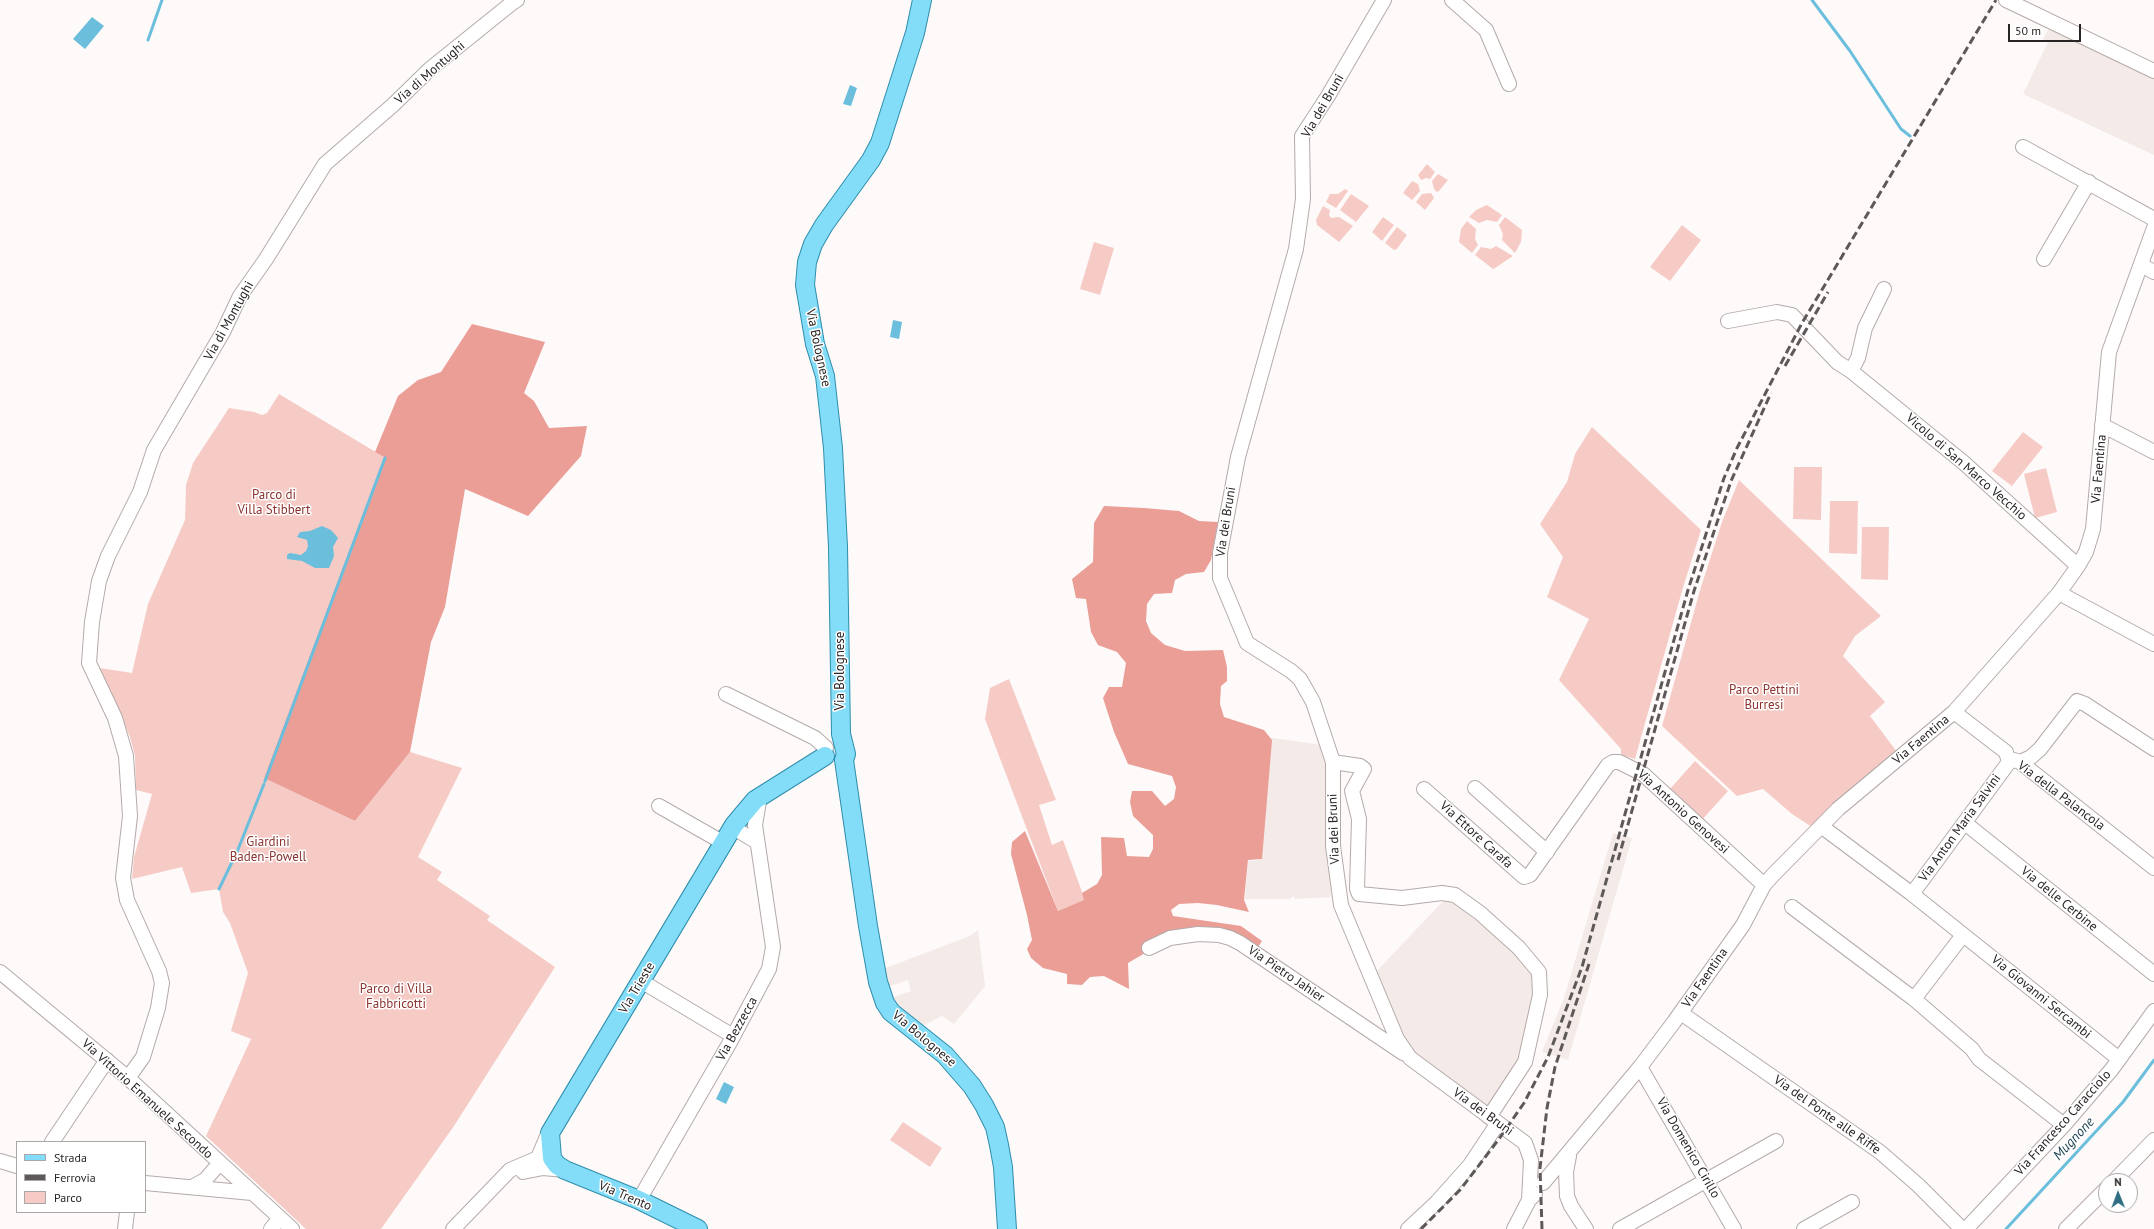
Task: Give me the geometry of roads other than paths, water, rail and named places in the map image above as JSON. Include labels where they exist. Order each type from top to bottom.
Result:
[{"type":"main road","name":"Via Bolognese","points":[[922,0],[915,33],[880,142],[871,160],[824,225],[810,251],[806,274],[805,285],[815,344],[827,390],[833,448],[838,554],[840,724],[834,751],[882,996],[893,1014],[934,1045],[956,1066],[972,1086],[984,1105],[995,1127],[1000,1145],[1007,1229]]},
{"type":"main road","name":"Via Trieste","points":[[550,1133],[732,827],[747,808],[760,796],[834,751]]},
{"type":"main road","points":[[550,1133],[550,1151],[559,1166]]},
{"type":"main road","name":"Via Trento","points":[[559,1166],[639,1200],[698,1229]]},
{"type":"street","name":"Via di Montughi","points":[[128,1078],[143,1057],[157,1012],[162,983],[159,971],[127,900],[123,878],[130,816],[126,756],[115,718],[89,663],[92,622],[99,581],[108,556],[140,492],[154,450],[223,332],[240,296],[266,259],[325,164],[378,119],[430,69],[512,3],[518,0]]},
{"type":"street","name":"Via dei Bruni","points":[[1384,0],[1328,96],[1302,136],[1303,199],[1292,265],[1238,457],[1223,531],[1219,567],[1220,578],[1247,643],[1279,661],[1300,679],[1314,702],[1333,762],[1333,846],[1339,897],[1344,915],[1397,1039],[1410,1058],[1521,1139],[1529,1151],[1536,1192]]},
{"type":"street","points":[[1452,0],[1486,30],[1510,84]]},
{"type":"street","points":[[2006,0],[2154,71]]},
{"type":"street","points":[[2023,147],[2154,219]]},
{"type":"street","points":[[2044,259],[2089,182]]},
{"type":"street","name":"Via Faentina","points":[[1514,1229],[1536,1192],[1571,1152],[1640,1067],[1680,1014],[1743,925],[1764,885],[1838,809],[1954,712],[2059,593],[2078,566],[2088,546],[2093,529],[2109,352],[2120,317],[2154,228]]},
{"type":"street","points":[[2141,265],[2154,272]]},
{"type":"street","points":[[1851,371],[1858,358],[1865,328],[1884,289]]},
{"type":"street","name":"Vicolo di San Marco Vecchio","points":[[1728,320],[1777,312],[1789,313],[1802,323],[1837,362],[1851,371],[1964,463],[2078,566]]},
{"type":"street","points":[[2102,425],[2154,452]]},
{"type":"street","points":[[2059,593],[2154,644]]},
{"type":"street","points":[[726,694],[798,729],[834,751]]},
{"type":"street","points":[[2014,762],[2031,757],[2040,749],[2077,701],[2085,704],[2154,749]]},
{"type":"street","name":"Via della Palancola","points":[[1954,712],[2006,752],[2014,762],[2154,868]]},
{"type":"street","points":[[1333,762],[1360,766],[1364,769],[1352,791],[1359,819],[1357,889],[1359,894]]},
{"type":"street","name":"Via Antonio Genovesi","points":[[1530,875],[1608,764],[1619,762],[1643,774],[1764,885]]},
{"type":"street","name":"Via Anton Maria Salvini","points":[[1912,894],[1965,823],[2014,762]]},
{"type":"street","points":[[1475,788],[1547,852]]},
{"type":"street","name":"Via Ettore Carafa","points":[[1424,789],[1518,873],[1524,877],[1530,875]]},
{"type":"street","name":"Via Bezzecca","points":[[639,1200],[733,1036],[766,976],[771,962],[773,947],[757,842],[755,818],[760,796]]},
{"type":"street","points":[[659,806],[722,842]]},
{"type":"street","name":"Via delle Cerbine","points":[[1965,823],[2154,974]]},
{"type":"street","name":"Via Giovanni Sercambi","points":[[1822,826],[1912,894],[2119,1059]]},
{"type":"street","points":[[732,827],[757,842]]},
{"type":"street","points":[[1339,897],[1359,894],[1402,898],[1442,893],[1455,896],[1480,913],[1519,948],[1538,969],[1541,982],[1540,995],[1524,1062],[1470,1165],[1437,1202],[1408,1229]]},
{"type":"street","points":[[1792,907],[1914,999],[1972,1049],[1979,1059],[2064,1125]]},
{"type":"street","name":"Via Pietro Jahier","points":[[1149,948],[1170,938],[1198,934],[1219,935],[1230,938],[1240,943],[1410,1058]]},
{"type":"street","points":[[1914,999],[1963,935]]},
{"type":"street","name":"Via Vittorio Emanuele Secondo","points":[[0,972],[128,1078],[252,1193],[276,1223],[292,1229]]},
{"type":"street","points":[[640,981],[733,1036]]},
{"type":"street","name":"Via Francesco Caracciolo","points":[[1966,1229],[2064,1125],[2119,1059],[2154,1011]]},
{"type":"street","name":"Via del Ponte alle Riffe","points":[[1680,1014],[1880,1152],[1918,1185],[1962,1229]]},
{"type":"street","points":[[53,1141],[107,1060]]},
{"type":"street","name":"Via Domenico Cirillo","points":[[1640,1067],[1734,1229]]},
{"type":"street","name":"Via Trieste","points":[[453,1229],[515,1167],[538,1158],[542,1152],[545,1138],[550,1133]]},
{"type":"street","points":[[2122,1173],[2154,1140]]},
{"type":"street","points":[[1620,1229],[1776,1141]]},
{"type":"street","points":[[1571,1152],[1566,1172],[1567,1196],[1571,1206],[1586,1229]]},
{"type":"street","points":[[0,1162],[16,1166]]},
{"type":"street","points":[[192,1187],[205,1180],[219,1164]]},
{"type":"street","name":"Via Trieste","points":[[504,1178],[539,1168],[559,1166]]},
{"type":"street","points":[[215,1189],[224,1184],[231,1174]]},
{"type":"street","points":[[146,1183],[252,1193]]},
{"type":"street","points":[[2066,1229],[2098,1197]]},
{"type":"street","points":[[1804,1229],[1852,1202]]},
{"type":"street","points":[[125,1229],[127,1213]]},
{"type":"water","points":[[92,17],[104,26],[85,49],[73,39]]},
{"type":"water","points":[[850,85],[857,88],[851,106],[843,104]]},
{"type":"water","points":[[893,320],[902,322],[899,339],[890,337]]},
{"type":"water","points":[[322,526],[331,530],[338,538],[333,547],[334,556],[329,568],[315,568],[302,561],[287,559],[287,555],[290,553],[301,555],[306,551],[308,546],[307,540],[297,537],[300,532],[310,531]]},
{"type":"water","points":[[724,1082],[734,1087],[726,1104],[716,1099]]},
{"type":"waterway","points":[[148,40],[162,0]]},
{"type":"waterway","points":[[1812,0],[1850,51],[1901,129],[1910,136]]},
{"type":"waterway","points":[[265,781],[385,458]]},
{"type":"waterway","points":[[237,852],[264,784]]},
{"type":"waterway","points":[[219,889],[233,860]]},
{"type":"waterway","name":"Mugnone","points":[[2006,1229],[2123,1102],[2154,1060]]},
{"type":"railway","points":[[1421,1229],[1460,1190],[1499,1139],[1524,1103],[1548,1057],[1582,967],[1688,590],[1724,478],[1737,448],[1802,323],[1996,0]]},
{"type":"railway","points":[[1785,366],[1828,292]]},
{"type":"railway","points":[[1618,860],[1694,591],[1731,481],[1771,393]]},
{"type":"railway","points":[[1542,1229],[1540,1168],[1547,1108],[1555,1067],[1589,964]]},
{"type":"park label","name":"Parco di Villa Stibbert","points":[[274,502]]},
{"type":"park label","name":"Parco Pettini Burresi","points":[[1764,698]]},
{"type":"park label","name":"Giardini Baden-Powell","points":[[268,850]]},
{"type":"park label","name":"Parco di Villa Fabbricotti","points":[[396,996]]}]
